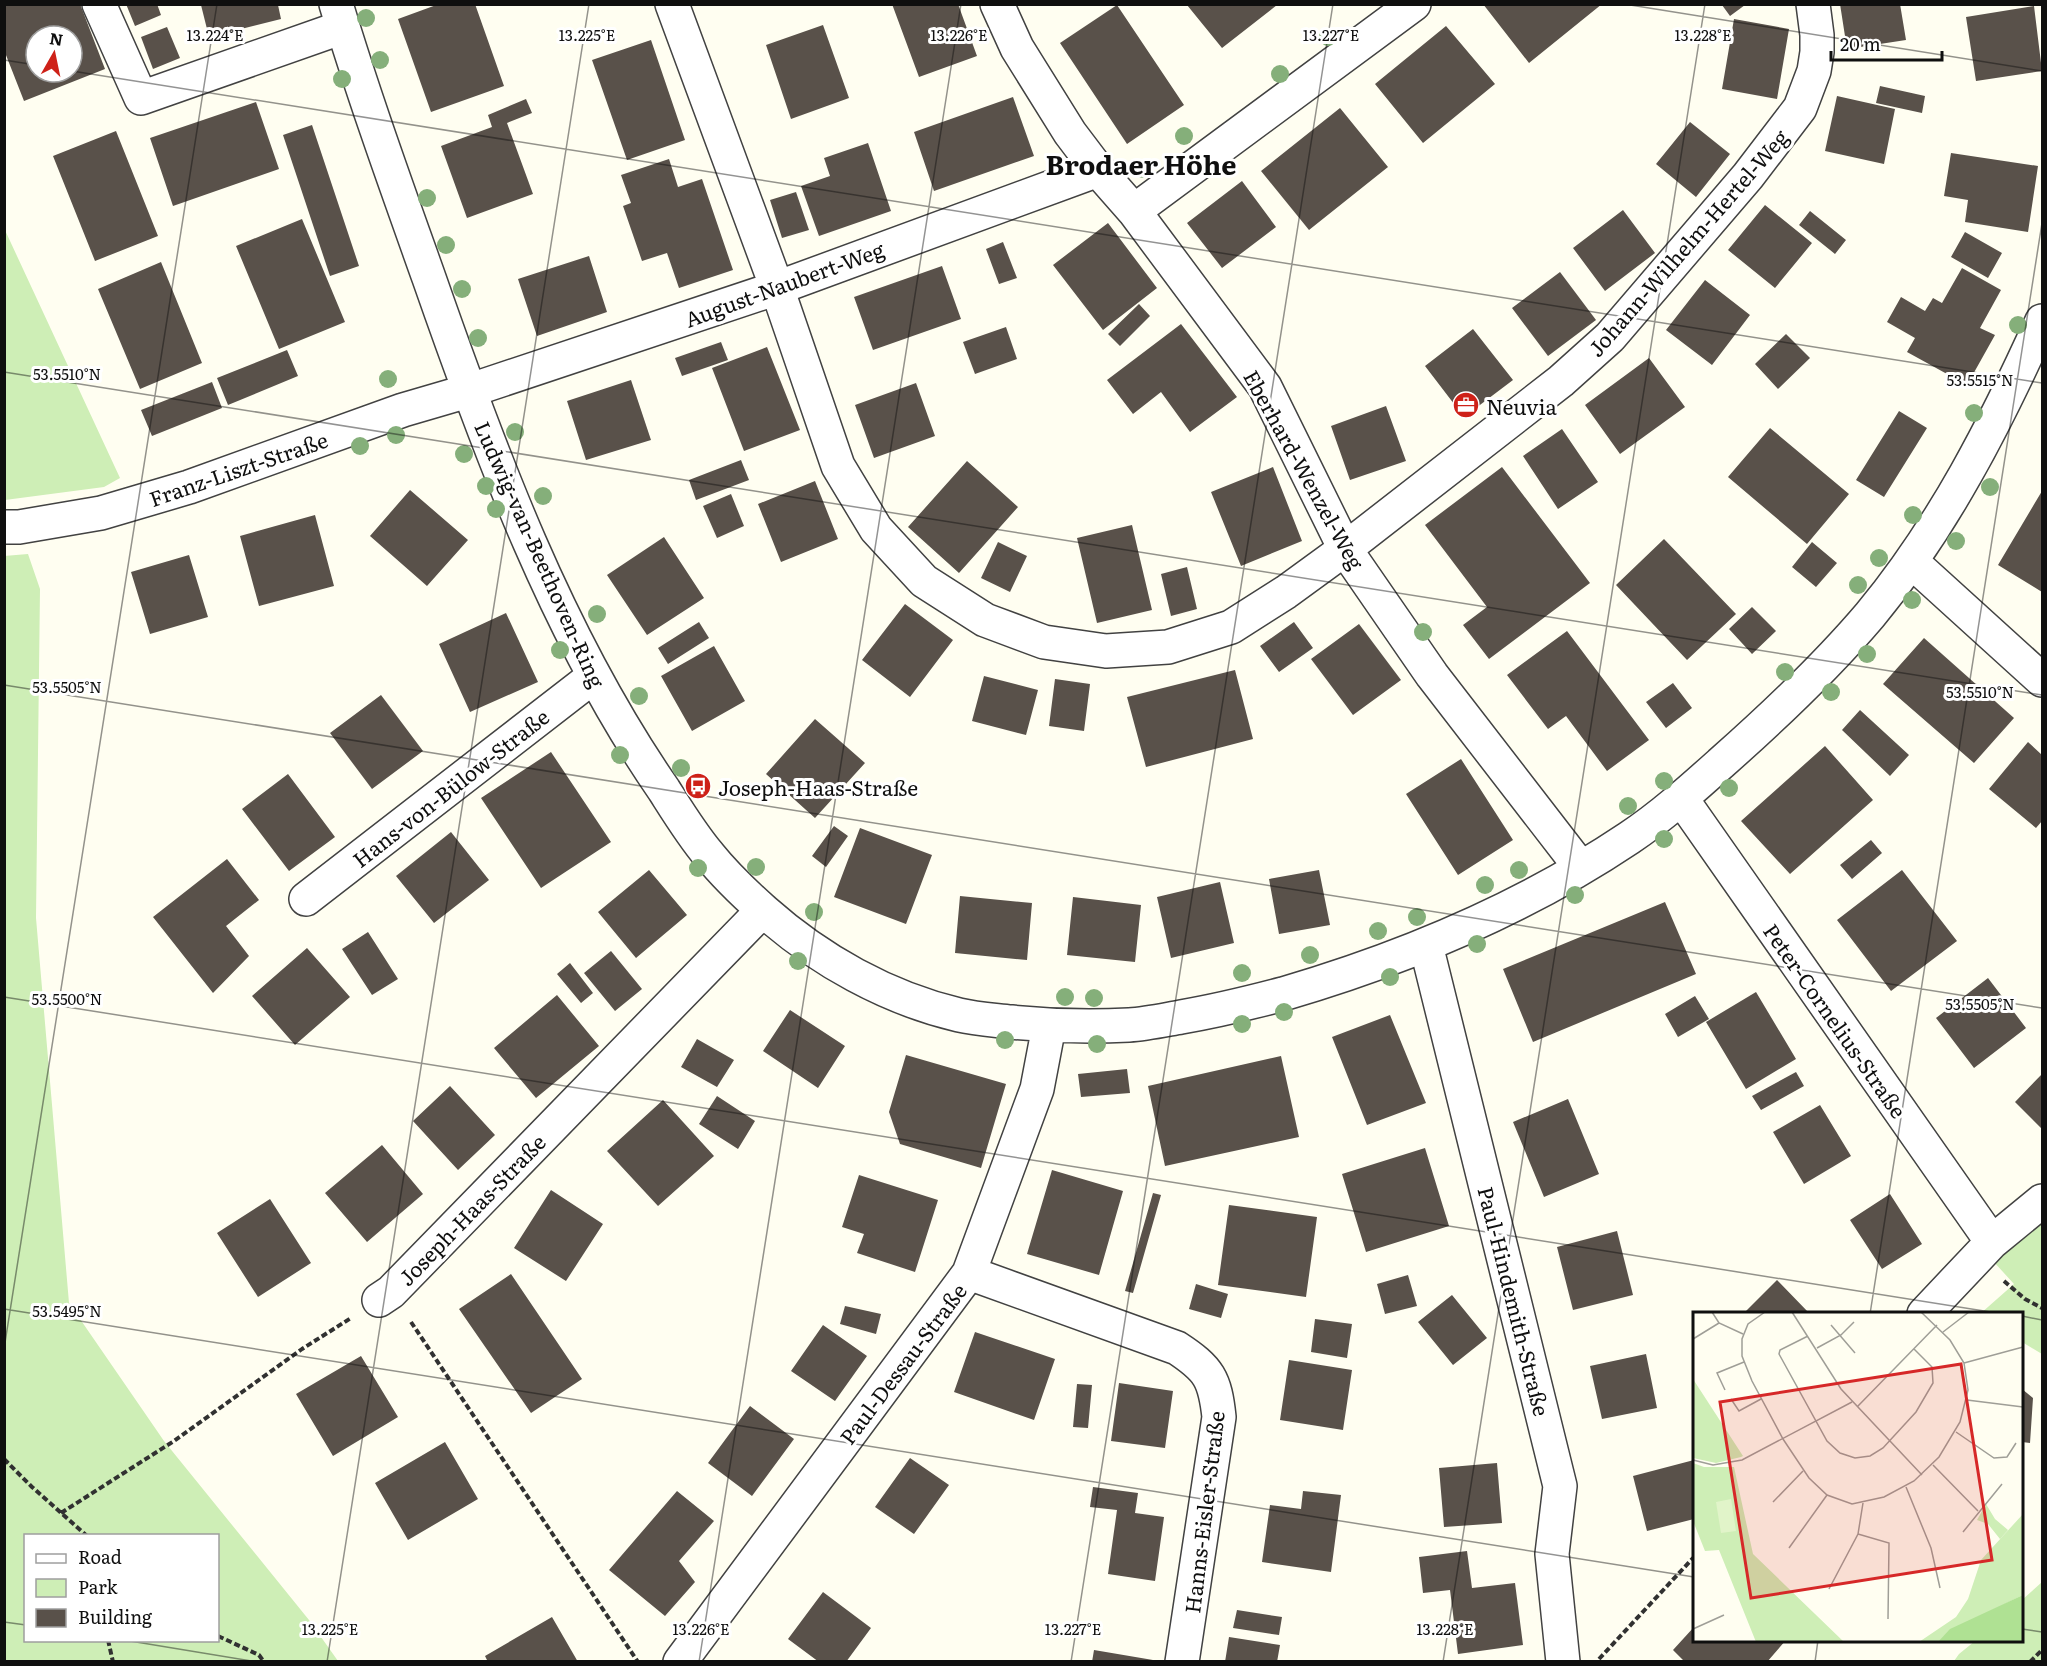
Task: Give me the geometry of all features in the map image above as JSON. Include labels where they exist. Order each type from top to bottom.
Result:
[{"type":"street","points":[[99,4],[141,98],[340,16]]},
{"type":"street","name":"Johann-Wilhelm-Hertel-Weg","points":[[672,4],[777,288],[838,466],[876,529],[924,581],[985,620],[1044,642],[1106,651],[1168,647],[1231,627],[1286,592],[1345,549],[1561,381],[1610,337],[1748,176],[1800,108],[1814,71],[1817,52],[1818,35],[1813,4]]},
{"type":"street","name":"Eberhard-Wenzel-Weg","points":[[997,4],[1017,48],[1070,133],[1098,170],[1134,211],[1265,387],[1345,549],[1432,675],[1581,868]]},
{"type":"street","points":[[1134,211],[1414,4]]},
{"type":"street","name":"Ludwig-van-Beethoven-Ring","points":[[340,16],[373,122],[468,391],[511,498],[594,676],[636,750],[707,853],[763,910],[821,956],[888,992],[961,1016],[1049,1026],[1135,1025],[1237,1007],[1342,976],[1426,945],[1506,910],[1633,836],[1681,798],[1746,741],[1808,682],[1866,619],[1912,561],[1963,480],[2007,398],[2043,321]]},
{"type":"street","name":"August-Naubert-Weg","points":[[468,391],[777,288],[1098,170]]},
{"type":"street","name":"Franz-Liszt-Straße","points":[[4,527],[19,527],[100,513],[189,487],[403,410],[468,391]]},
{"type":"street","points":[[1912,561],[2043,680]]},
{"type":"street","name":"Hans-von-Bülow-Straße","points":[[306,898],[594,676]]},
{"type":"street","name":"Peter-Cornelius-Straße","points":[[1681,798],[1992,1242]]},
{"type":"street","name":"Joseph-Haas-Straße","points":[[385,1296],[763,910]]},
{"type":"street","name":"Paul-Hindemith-Straße","points":[[1426,945],[1560,1486],[1552,1554],[1563,1662]]},
{"type":"street","name":"Paul-Dessau-Straße","points":[[680,1662],[969,1273],[1036,1089],[1049,1026]]},
{"type":"street","points":[[1926,1312],[1992,1242],[2043,1202]]},
{"type":"street","name":"Hanns-Eisler-Straße","points":[[969,1273],[1177,1348],[1199,1362],[1216,1389],[1219,1417],[1182,1662]]},
{"type":"path","points":[[61,1513],[174,1441],[302,1349],[385,1296],[638,1662]]},
{"type":"path","points":[[2025,1299],[2043,1308]]},
{"type":"path","points":[[4,1460],[85,1534]]},
{"type":"path","points":[[80,1529],[81,1534]]},
{"type":"path","points":[[1597,1662],[1693,1559]]},
{"type":"path","points":[[219,1636],[259,1655],[264,1662]]},
{"type":"path","points":[[108,1642],[113,1662]]},
{"type":"path","points":[[2030,1662],[2043,1650]]},
{"type":"green space","points":[[4,228],[120,478],[104,487],[5,500]]},
{"type":"green space","points":[[28,554],[40,589],[36,918],[69,1303],[164,1441],[309,1620],[338,1661],[5,1661],[4,556]]},
{"type":"green space","points":[[2042,1216],[2042,1354],[2023,1343],[2023,1312],[1982,1312],[2014,1284],[1993,1261]]},
{"type":"green space","points":[[2042,1582],[2042,1661],[1954,1661],[1974,1642],[2023,1642],[2023,1599]]},
{"type":"building","points":[[4,4],[80,4],[105,69],[84,77],[84,24],[24,24],[24,84],[67,84],[24,101],[4,50]]},
{"type":"building","points":[[126,4],[157,4],[161,15],[135,26]]},
{"type":"building","points":[[439,4],[475,4],[504,86],[431,112],[398,19]]},
{"type":"building","points":[[892,4],[958,4],[977,56],[919,77]]},
{"type":"building","points":[[1483,4],[1602,4],[1529,63]]},
{"type":"building","points":[[1840,4],[1900,4],[1906,40],[1847,49]]},
{"type":"building","points":[[201,5],[278,5],[281,19],[209,37]]},
{"type":"building","points":[[1117,5],[1184,105],[1127,144],[1060,43]]},
{"type":"building","points":[[1187,5],[1277,5],[1222,48]]},
{"type":"building","points":[[1722,5],[1745,5],[1730,16]]},
{"type":"building","points":[[2034,6],[2042,71],[1976,81],[1966,17]]},
{"type":"building","points":[[1734,19],[1789,29],[1777,99],[1722,89]]},
{"type":"building","points":[[823,25],[849,98],[791,119],[766,45]]},
{"type":"building","points":[[1446,26],[1495,84],[1423,143],[1375,84]]},
{"type":"building","points":[[167,27],[180,58],[153,69],[141,37]]},
{"type":"building","points":[[651,40],[685,140],[627,160],[592,60]]},
{"type":"building","points":[[1880,86],[1925,96],[1922,113],[1876,103]]},
{"type":"building","points":[[1837,96],[1895,109],[1884,164],[1825,151]]},
{"type":"building","points":[[1013,97],[1034,156],[934,191],[914,132]]},
{"type":"building","points":[[526,99],[532,113],[507,123],[533,194],[467,218],[441,146],[492,127],[488,115]]},
{"type":"building","points":[[256,102],[279,169],[173,206],[150,138]]},
{"type":"building","points":[[1340,108],[1388,167],[1309,230],[1261,171]]},
{"type":"building","points":[[1690,122],[1730,154],[1696,197],[1656,164]]},
{"type":"building","points":[[312,125],[359,266],[330,276],[283,135]]},
{"type":"building","points":[[116,131],[158,236],[95,261],[53,156]]},
{"type":"building","points":[[868,143],[891,211],[819,236],[801,186],[830,176],[824,158]]},
{"type":"building","points":[[1951,153],[2038,166],[2028,232],[1965,222],[1968,200],[1944,196]]},
{"type":"building","points":[[669,159],[678,187],[702,179],[733,270],[679,288],[667,253],[642,261],[623,206],[631,203],[621,175]]},
{"type":"building","points":[[1242,181],[1276,227],[1222,268],[1187,223]]},
{"type":"building","points":[[796,192],[809,230],[782,238],[770,200]]},
{"type":"building","points":[[1765,205],[1812,243],[1775,288],[1728,250]]},
{"type":"building","points":[[1623,210],[1655,253],[1605,291],[1573,248]]},
{"type":"building","points":[[1810,211],[1846,240],[1835,254],[1799,225]]},
{"type":"building","points":[[302,219],[345,322],[279,349],[236,246]]},
{"type":"building","points":[[1108,223],[1157,288],[1103,330],[1053,265]]},
{"type":"building","points":[[1965,232],[2002,253],[1988,278],[1951,257]]},
{"type":"building","points":[[1003,242],[1017,278],[999,284],[986,249]]},
{"type":"building","points":[[589,256],[607,312],[537,336],[518,279]]},
{"type":"building","points":[[161,262],[202,363],[140,389],[98,289]]},
{"type":"building","points":[[942,266],[961,319],[873,350],[854,297]]},
{"type":"building","points":[[1962,268],[2001,290],[1980,328],[1995,335],[1967,385],[1907,352],[1915,338],[1887,322],[1901,297],[1925,311],[1933,298],[1942,303]]},
{"type":"building","points":[[1560,272],[1596,320],[1548,356],[1512,308]]},
{"type":"building","points":[[1705,280],[1750,315],[1712,365],[1666,330]]},
{"type":"building","points":[[1139,304],[1150,316],[1120,346],[1108,334]]},
{"type":"building","points":[[1181,324],[1237,397],[1190,432],[1161,392],[1133,414],[1107,380]]},
{"type":"building","points":[[1006,327],[1017,359],[975,374],[963,342]]},
{"type":"building","points":[[1473,329],[1513,380],[1464,417],[1425,366]]},
{"type":"building","points":[[1786,334],[1810,358],[1778,389],[1755,364]]},
{"type":"building","points":[[721,342],[728,360],[682,376],[675,358]]},
{"type":"building","points":[[767,347],[800,430],[744,451],[712,368]]},
{"type":"building","points":[[287,350],[298,376],[228,405],[217,378]]},
{"type":"building","points":[[1649,358],[1685,407],[1620,454],[1585,405]]},
{"type":"building","points":[[631,380],[651,440],[586,460],[567,401]]},
{"type":"building","points":[[212,382],[222,408],[152,436],[141,410]]},
{"type":"building","points":[[916,383],[935,436],[874,458],[855,405]]},
{"type":"building","points":[[1386,406],[1406,461],[1350,480],[1331,426]]},
{"type":"building","points":[[1899,411],[1927,428],[1884,497],[1856,480]]},
{"type":"building","points":[[1770,428],[1849,494],[1807,544],[1728,477]]},
{"type":"building","points":[[1562,429],[1598,482],[1558,509],[1523,456]]},
{"type":"building","points":[[741,460],[749,480],[696,500],[689,480]]},
{"type":"building","points":[[967,461],[1018,507],[959,573],[908,527]]},
{"type":"building","points":[[1273,467],[1302,541],[1241,566],[1211,492]]},
{"type":"building","points":[[1502,467],[1590,583],[1489,659],[1463,625],[1487,607],[1425,525]]},
{"type":"building","points":[[815,481],[838,539],[781,562],[758,504]]},
{"type":"building","points":[[410,490],[468,540],[427,586],[370,536]]},
{"type":"building","points":[[2042,491],[2042,592],[1998,565]]},
{"type":"building","points":[[731,494],[744,526],[717,538],[703,506]]},
{"type":"building","points":[[315,515],[334,586],[259,606],[240,536]]},
{"type":"building","points":[[1132,525],[1152,610],[1097,623],[1077,538]]},
{"type":"building","points":[[664,537],[704,598],[647,635],[607,575]]},
{"type":"building","points":[[1664,539],[1736,614],[1687,660],[1616,585]]},
{"type":"building","points":[[998,542],[1027,556],[1010,592],[981,578]]},
{"type":"building","points":[[1812,542],[1837,563],[1816,587],[1792,567]]},
{"type":"building","points":[[189,555],[208,617],[150,634],[131,572]]},
{"type":"building","points":[[1187,567],[1197,609],[1171,616],[1161,574]]},
{"type":"building","points":[[905,604],[953,640],[910,697],[862,660]]},
{"type":"building","points":[[1752,607],[1776,631],[1752,654],[1729,629]]},
{"type":"building","points":[[506,613],[538,682],[470,712],[439,644]]},
{"type":"building","points":[[699,622],[709,638],[668,664],[658,648]]},
{"type":"building","points":[[1294,622],[1313,648],[1279,672],[1260,646]]},
{"type":"building","points":[[1359,624],[1401,680],[1353,715],[1311,659]]},
{"type":"building","points":[[1567,631],[1649,740],[1607,771],[1566,716],[1548,729],[1507,675]]},
{"type":"building","points":[[1924,638],[2014,718],[1974,763],[1883,684]]},
{"type":"building","points":[[714,646],[745,701],[692,731],[661,676]]},
{"type":"building","points":[[1235,670],[1253,739],[1146,767],[1127,697]]},
{"type":"building","points":[[984,676],[1038,690],[1026,735],[972,721]]},
{"type":"building","points":[[1055,679],[1090,684],[1084,731],[1049,726]]},
{"type":"building","points":[[1673,683],[1692,708],[1666,728],[1646,702]]},
{"type":"building","points":[[381,695],[423,751],[372,789],[330,733]]},
{"type":"building","points":[[1860,710],[1909,755],[1890,776],[1842,730]]},
{"type":"building","points":[[815,719],[865,763],[815,818],[766,774]]},
{"type":"building","points":[[2028,742],[2042,755],[2042,821],[2036,828],[1989,789]]},
{"type":"building","points":[[1825,746],[1873,800],[1790,874],[1741,821]]},
{"type":"building","points":[[551,752],[611,842],[541,888],[481,798]]},
{"type":"building","points":[[1461,759],[1513,840],[1458,875],[1406,794]]},
{"type":"building","points":[[288,774],[335,837],[289,871],[242,809]]},
{"type":"building","points":[[834,826],[848,836],[826,867],[812,856]]},
{"type":"building","points":[[860,828],[932,855],[906,924],[834,897]]},
{"type":"building","points":[[451,832],[489,880],[434,923],[396,876]]},
{"type":"building","points":[[1871,840],[1882,853],[1852,879],[1840,865]]},
{"type":"building","points":[[227,859],[259,900],[226,926],[249,956],[213,993],[153,917]]},
{"type":"building","points":[[649,870],[687,915],[636,958],[598,912]]},
{"type":"building","points":[[1319,870],[1330,925],[1279,934],[1269,879]]},
{"type":"building","points":[[1902,870],[1957,941],[1891,991],[1837,920]]},
{"type":"building","points":[[1220,882],[1234,943],[1171,958],[1157,897]]},
{"type":"building","points":[[960,896],[1032,903],[1027,960],[955,953]]},
{"type":"building","points":[[1073,897],[1141,905],[1135,962],[1067,955]]},
{"type":"building","points":[[1665,902],[1696,974],[1533,1042],[1503,969]]},
{"type":"building","points":[[368,932],[398,979],[372,995],[342,949]]},
{"type":"building","points":[[307,948],[350,997],[295,1045],[252,996]]},
{"type":"building","points":[[611,951],[642,989],[615,1011],[584,973]]},
{"type":"building","points":[[570,963],[593,993],[581,1003],[557,974]]},
{"type":"building","points":[[1988,978],[2026,1028],[1974,1068],[1936,1018]]},
{"type":"building","points":[[1756,992],[1796,1059],[1746,1089],[1706,1022]]},
{"type":"building","points":[[557,995],[599,1046],[536,1098],[494,1048]]},
{"type":"building","points":[[1695,996],[1709,1019],[1678,1037],[1665,1014]]},
{"type":"building","points":[[790,1010],[845,1046],[818,1088],[763,1051]]},
{"type":"building","points":[[1390,1015],[1426,1103],[1367,1125],[1332,1037]]},
{"type":"building","points":[[697,1039],[734,1060],[717,1087],[681,1067]]},
{"type":"building","points":[[906,1055],[1006,1084],[981,1168],[900,1144],[889,1112]]},
{"type":"building","points":[[1281,1056],[1299,1137],[1165,1166],[1148,1086]]},
{"type":"building","points":[[1127,1069],[1130,1093],[1081,1097],[1078,1074]]},
{"type":"building","points":[[1796,1072],[1804,1086],[1761,1110],[1752,1096]]},
{"type":"building","points":[[2042,1074],[2042,1129],[2015,1102]]},
{"type":"building","points":[[450,1086],[495,1135],[458,1170],[413,1121]]},
{"type":"building","points":[[717,1096],[755,1121],[738,1149],[699,1124]]},
{"type":"building","points":[[1568,1099],[1599,1174],[1544,1197],[1513,1122]]},
{"type":"building","points":[[663,1100],[714,1156],[658,1206],[607,1151]]},
{"type":"building","points":[[1820,1105],[1851,1156],[1804,1184],[1773,1132]]},
{"type":"building","points":[[382,1145],[423,1194],[367,1242],[325,1193]]},
{"type":"building","points":[[1425,1148],[1449,1226],[1366,1252],[1342,1174]]},
{"type":"building","points":[[1052,1170],[1123,1191],[1099,1275],[1027,1254]]},
{"type":"building","points":[[859,1175],[938,1200],[915,1272],[857,1253],[864,1234],[842,1227]]},
{"type":"building","points":[[551,1190],[603,1224],[566,1281],[514,1248]]},
{"type":"building","points":[[1153,1193],[1161,1195],[1133,1293],[1125,1291]]},
{"type":"building","points":[[1890,1194],[1922,1244],[1882,1269],[1850,1220]]},
{"type":"building","points":[[270,1199],[311,1263],[258,1297],[217,1233]]},
{"type":"building","points":[[1229,1205],[1317,1217],[1306,1297],[1218,1285]]},
{"type":"building","points":[[1617,1231],[1633,1295],[1573,1310],[1557,1247]]},
{"type":"building","points":[[511,1274],[582,1379],[531,1413],[459,1309]]},
{"type":"building","points":[[1408,1275],[1417,1306],[1385,1314],[1377,1284]]},
{"type":"building","points":[[1777,1280],[1808,1312],[1745,1312]]},
{"type":"building","points":[[1196,1284],[1228,1294],[1221,1318],[1189,1309]]},
{"type":"building","points":[[1452,1295],[1487,1338],[1453,1365],[1418,1322]]},
{"type":"building","points":[[845,1306],[881,1314],[876,1334],[840,1324]]},
{"type":"building","points":[[1315,1319],[1352,1324],[1347,1358],[1311,1352]]},
{"type":"building","points":[[823,1325],[867,1356],[835,1401],[791,1371]]},
{"type":"building","points":[[975,1332],[1055,1359],[1034,1420],[954,1392]]},
{"type":"building","points":[[1646,1354],[1657,1408],[1602,1419],[1590,1366]]},
{"type":"building","points":[[361,1356],[398,1417],[333,1456],[296,1394]]},
{"type":"building","points":[[1289,1360],[1352,1370],[1343,1430],[1280,1420]]},
{"type":"building","points":[[1119,1383],[1173,1391],[1165,1448],[1111,1441]]},
{"type":"building","points":[[1077,1384],[1092,1385],[1088,1428],[1073,1427]]},
{"type":"building","points":[[2023,1390],[2033,1398],[2030,1443],[2023,1442]]},
{"type":"building","points":[[750,1406],[794,1439],[752,1496],[708,1463]]},
{"type":"building","points":[[445,1442],[478,1499],[408,1540],[375,1483]]},
{"type":"building","points":[[910,1458],[949,1485],[914,1534],[875,1507]]},
{"type":"building","points":[[1693,1460],[1693,1519],[1647,1531],[1633,1476]]},
{"type":"building","points":[[1497,1463],[1502,1523],[1444,1527],[1439,1468]]},
{"type":"building","points":[[1093,1487],[1138,1493],[1135,1513],[1164,1517],[1155,1581],[1108,1574],[1117,1510],[1090,1507]]},
{"type":"building","points":[[677,1491],[714,1521],[679,1561],[695,1582],[665,1616],[609,1570]]},
{"type":"building","points":[[1303,1491],[1341,1495],[1331,1572],[1262,1562],[1270,1505],[1301,1509]]},
{"type":"building","points":[[1467,1551],[1472,1588],[1515,1583],[1523,1645],[1458,1654],[1450,1590],[1423,1593],[1419,1557]]},
{"type":"building","points":[[823,1592],[871,1628],[846,1662],[819,1662],[788,1639]]},
{"type":"building","points":[[1237,1610],[1282,1617],[1279,1635],[1233,1628]]},
{"type":"building","points":[[552,1617],[578,1662],[488,1662],[485,1656]]},
{"type":"building","points":[[1693,1628],[1693,1642],[1784,1642],[1767,1662],[1685,1662],[1673,1650]]},
{"type":"building","points":[[1229,1637],[1280,1645],[1277,1662],[1225,1662]]},
{"type":"building","points":[[1094,1650],[1153,1660],[1153,1662],[1092,1662]]},
{"type":"place","name":"Neuvia","points":[[1466,405]]},
{"type":"place","name":"Joseph-Haas-Straße","points":[[698,786]]},
{"type":"district","name":"Brodaer Höhe","points":[[1141,163]]}]
